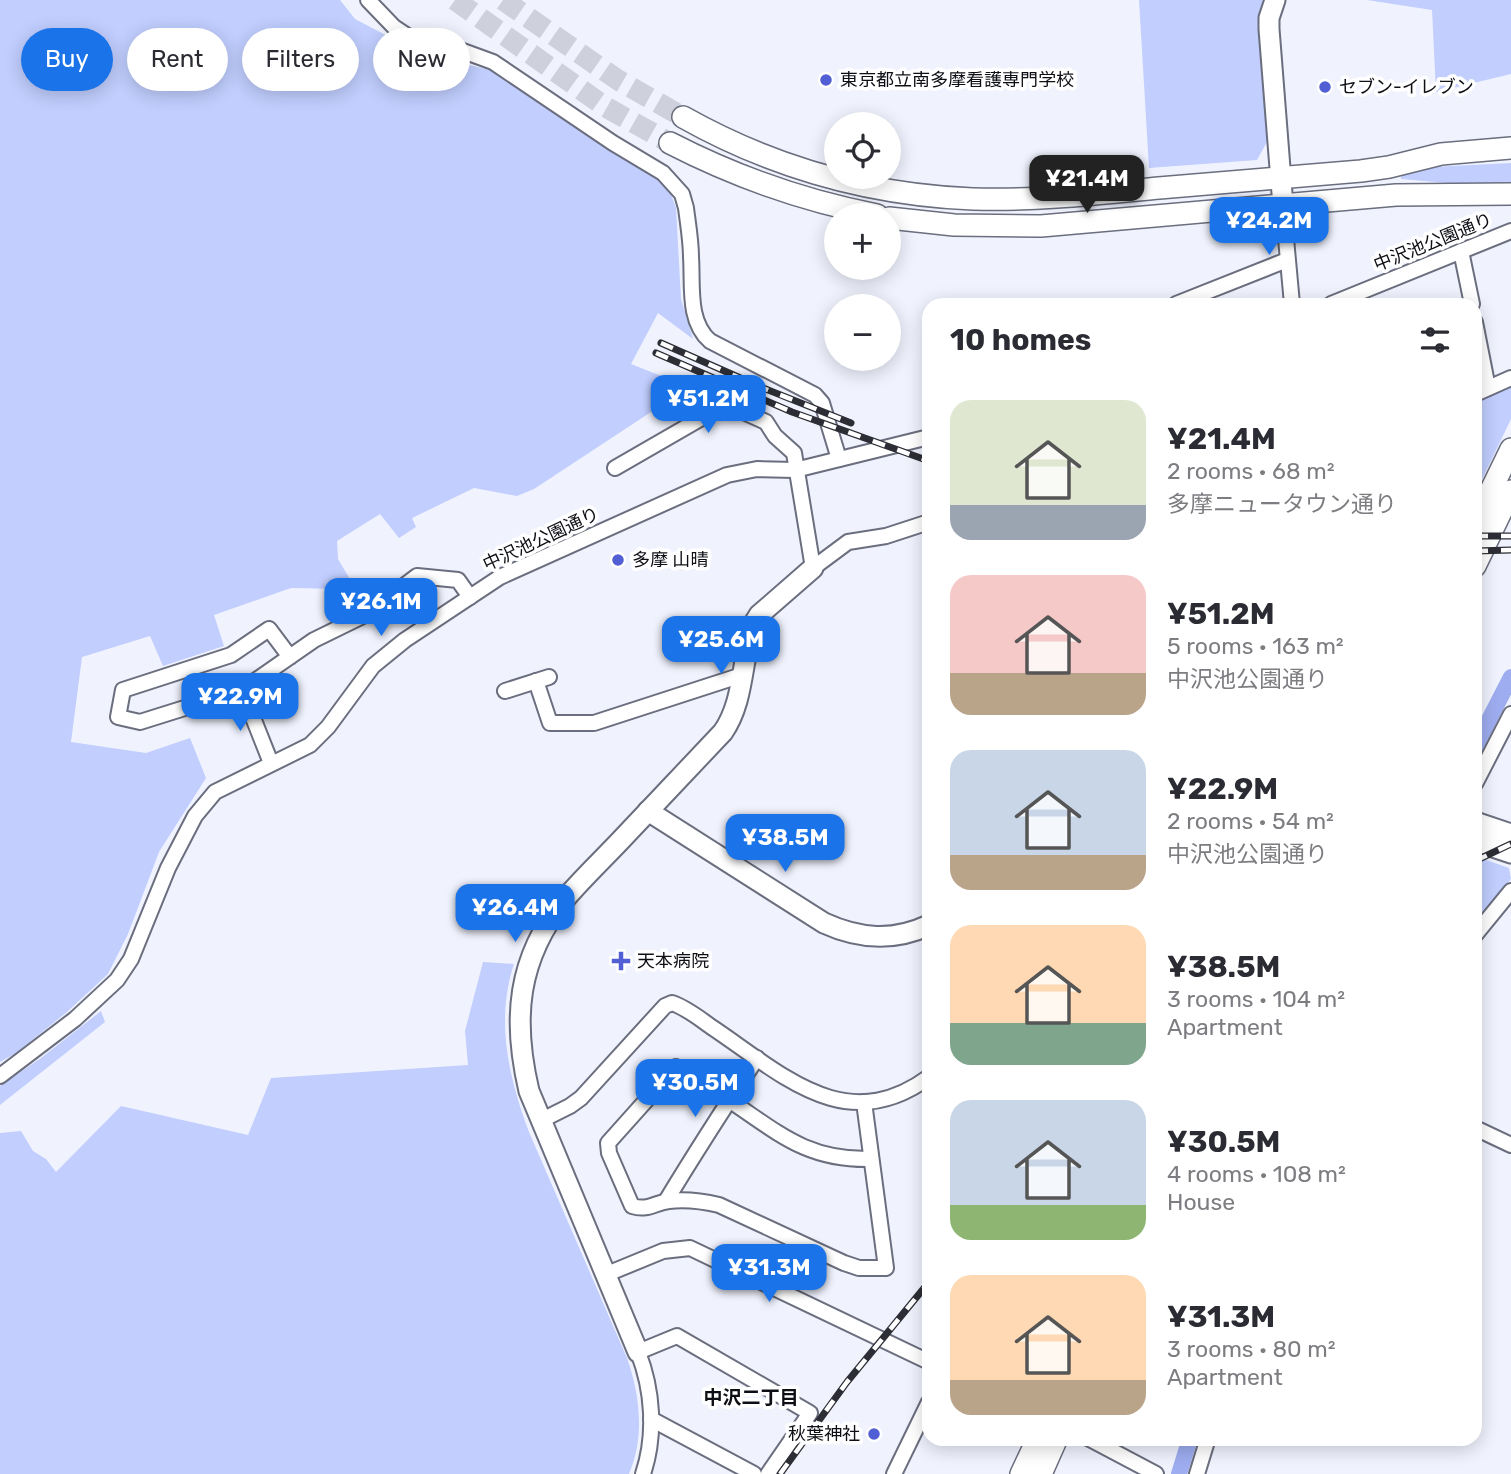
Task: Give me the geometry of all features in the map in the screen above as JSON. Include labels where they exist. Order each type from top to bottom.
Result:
[{"type":"main road","points":[[683,117],[761,155],[847,182],[904,193],[974,199],[1042,198],[1280,178],[1389,167],[1441,154],[1511,148]]},
{"type":"main road","points":[[670,143],[752,181],[826,203]]},
{"type":"main road","points":[[1089,194],[1082,202],[1081,208],[1087,220],[1093,223]]},
{"type":"main road","points":[[901,219],[984,227],[1093,223],[1396,195],[1511,194]]},
{"type":"main road","points":[[1482,540],[1511,449]]},
{"type":"main road","points":[[1487,521],[1511,491]]},
{"type":"main road","points":[[1021,1474],[1034,1446]]},
{"type":"main road","points":[[1041,1474],[1053,1446]]},
{"type":"street","points":[[368,0],[394,27],[424,45],[452,47],[493,62],[613,143],[663,173],[674,183],[682,194],[686,208],[693,308],[701,331],[710,341],[815,395],[822,403],[839,459]]},
{"type":"street","points":[[1275,0],[1269,18],[1291,298]]},
{"type":"street","name":"中沢池公園通り","points":[[1346,298],[1511,232]]},
{"type":"street","points":[[1461,251],[1471,298]]},
{"type":"street","points":[[1191,298],[1287,260]]},
{"type":"street","points":[[1482,391],[1511,378]]},
{"type":"street","points":[[615,468],[726,404],[766,422],[775,436],[794,453],[813,568]]},
{"type":"street","name":"中沢池公園通り","points":[[0,1076],[75,1019],[117,980],[131,959],[168,868],[203,804],[226,785],[310,745],[328,727],[373,666],[405,640],[500,577],[727,475],[757,469],[796,470],[922,439]]},
{"type":"street","points":[[643,1474],[651,1419],[648,1385],[607,1274],[529,1091],[521,1056],[519,1028],[527,970],[540,939],[565,899],[723,732],[732,718],[754,623],[759,615],[848,542],[886,536],[922,524]]},
{"type":"street","points":[[290,657],[269,629],[231,655],[122,690],[118,717],[140,722],[242,690],[290,657],[314,640],[367,614],[417,576],[458,580],[470,597]]},
{"type":"street","points":[[505,691],[543,679],[550,723],[594,723],[742,676]]},
{"type":"street","points":[[242,690],[271,763]]},
{"type":"street","points":[[1482,770],[1511,714]]},
{"type":"street","points":[[648,811],[824,923],[843,932],[887,938],[922,928]]},
{"type":"street","points":[[1482,824],[1511,834]]},
{"type":"street","points":[[1482,843],[1511,853]]},
{"type":"street","points":[[1482,926],[1511,891]]},
{"type":"street","points":[[542,1120],[582,1098],[666,1006],[672,1003],[680,1005],[811,1092],[843,1102],[863,1102],[897,1095],[922,1081]]},
{"type":"street","points":[[666,1201],[757,1058]]},
{"type":"street","points":[[863,1102],[886,1268],[859,1268],[844,1263],[719,1205],[703,1201],[666,1201],[643,1209],[632,1206],[609,1153],[608,1143],[676,1067],[778,1134],[806,1149],[846,1160],[870,1159]]},
{"type":"street","points":[[1482,1132],[1511,1146]]},
{"type":"street","points":[[607,1274],[663,1251],[690,1248],[922,1356]]},
{"type":"street","points":[[638,1352],[677,1336],[810,1413],[768,1474]]},
{"type":"street","points":[[894,1474],[922,1416]]},
{"type":"street","points":[[651,1419],[754,1474]]},
{"type":"street","points":[[1103,1446],[1156,1474]]},
{"type":"street","points":[[1197,1474],[1206,1446]]},
{"type":"shaded area","points":[[0,0],[340,0],[355,19],[373,28],[373,91],[470,91],[470,65],[494,71],[657,174],[669,189],[676,208],[681,299],[693,339],[658,313],[631,364],[689,387],[534,489],[517,496],[474,488],[412,518],[416,527],[399,538],[380,514],[337,541],[338,559],[351,581],[343,589],[291,588],[214,615],[224,646],[163,666],[150,636],[82,657],[71,742],[146,753],[190,738],[206,778],[159,852],[128,934],[108,974],[67,1012],[16,1053],[0,1062]]},
{"type":"shaded area","points":[[1139,0],[1263,0],[1260,28],[1268,140],[1257,160],[1149,168]]},
{"type":"shaded area","points":[[1367,0],[1511,0],[1511,74],[1436,92],[1432,10]]},
{"type":"shaded area","points":[[1511,163],[1511,183],[1470,185],[1401,179],[1401,174],[1432,167]]},
{"type":"shaded area","points":[[1511,385],[1511,419],[1482,479],[1482,398]]},
{"type":"shaded area","points":[[1482,858],[1509,868],[1511,879],[1482,916]]},
{"type":"shaded area","points":[[483,962],[514,964],[508,985],[505,1028],[510,1070],[516,1091],[529,1132],[631,1372],[638,1401],[639,1431],[629,1474],[0,1474],[0,1133],[21,1131],[33,1151],[46,1159],[56,1172],[121,1106],[248,1135],[271,1078],[468,1065],[465,1031]]},
{"type":"shaded area","points":[[101,1011],[105,1022],[0,1105],[0,1086]]},
{"type":"waterway","points":[[1482,733],[1511,677]]},
{"type":"waterway","points":[[1179,1474],[1188,1446]]},
{"type":"tunnel","points":[[455,0],[604,106],[670,143]]},
{"type":"tunnel","points":[[503,0],[618,80],[683,117]]},
{"type":"railway","points":[[661,343],[851,423]]},
{"type":"railway","points":[[656,353],[792,412],[922,458]]},
{"type":"railway","points":[[1482,536],[1511,536]]},
{"type":"railway","points":[[1482,551],[1511,550]]},
{"type":"railway","points":[[1482,858],[1511,844]]},
{"type":"railway","points":[[780,1474],[847,1382],[922,1291]]},
{"type":"place","name":"東京都立南多摩看護専門学校","points":[[826,80]]},
{"type":"place","name":"セブン-イレブン","points":[[1325,87]]},
{"type":"place","name":"多摩 山晴","points":[[618,560]]},
{"type":"place","name":"天本病院","points":[[621,961]]},
{"type":"place","name":"秋葉神社","points":[[874,1434]]},
{"type":"district","name":"中沢二丁目","points":[[751,1397]]}]
